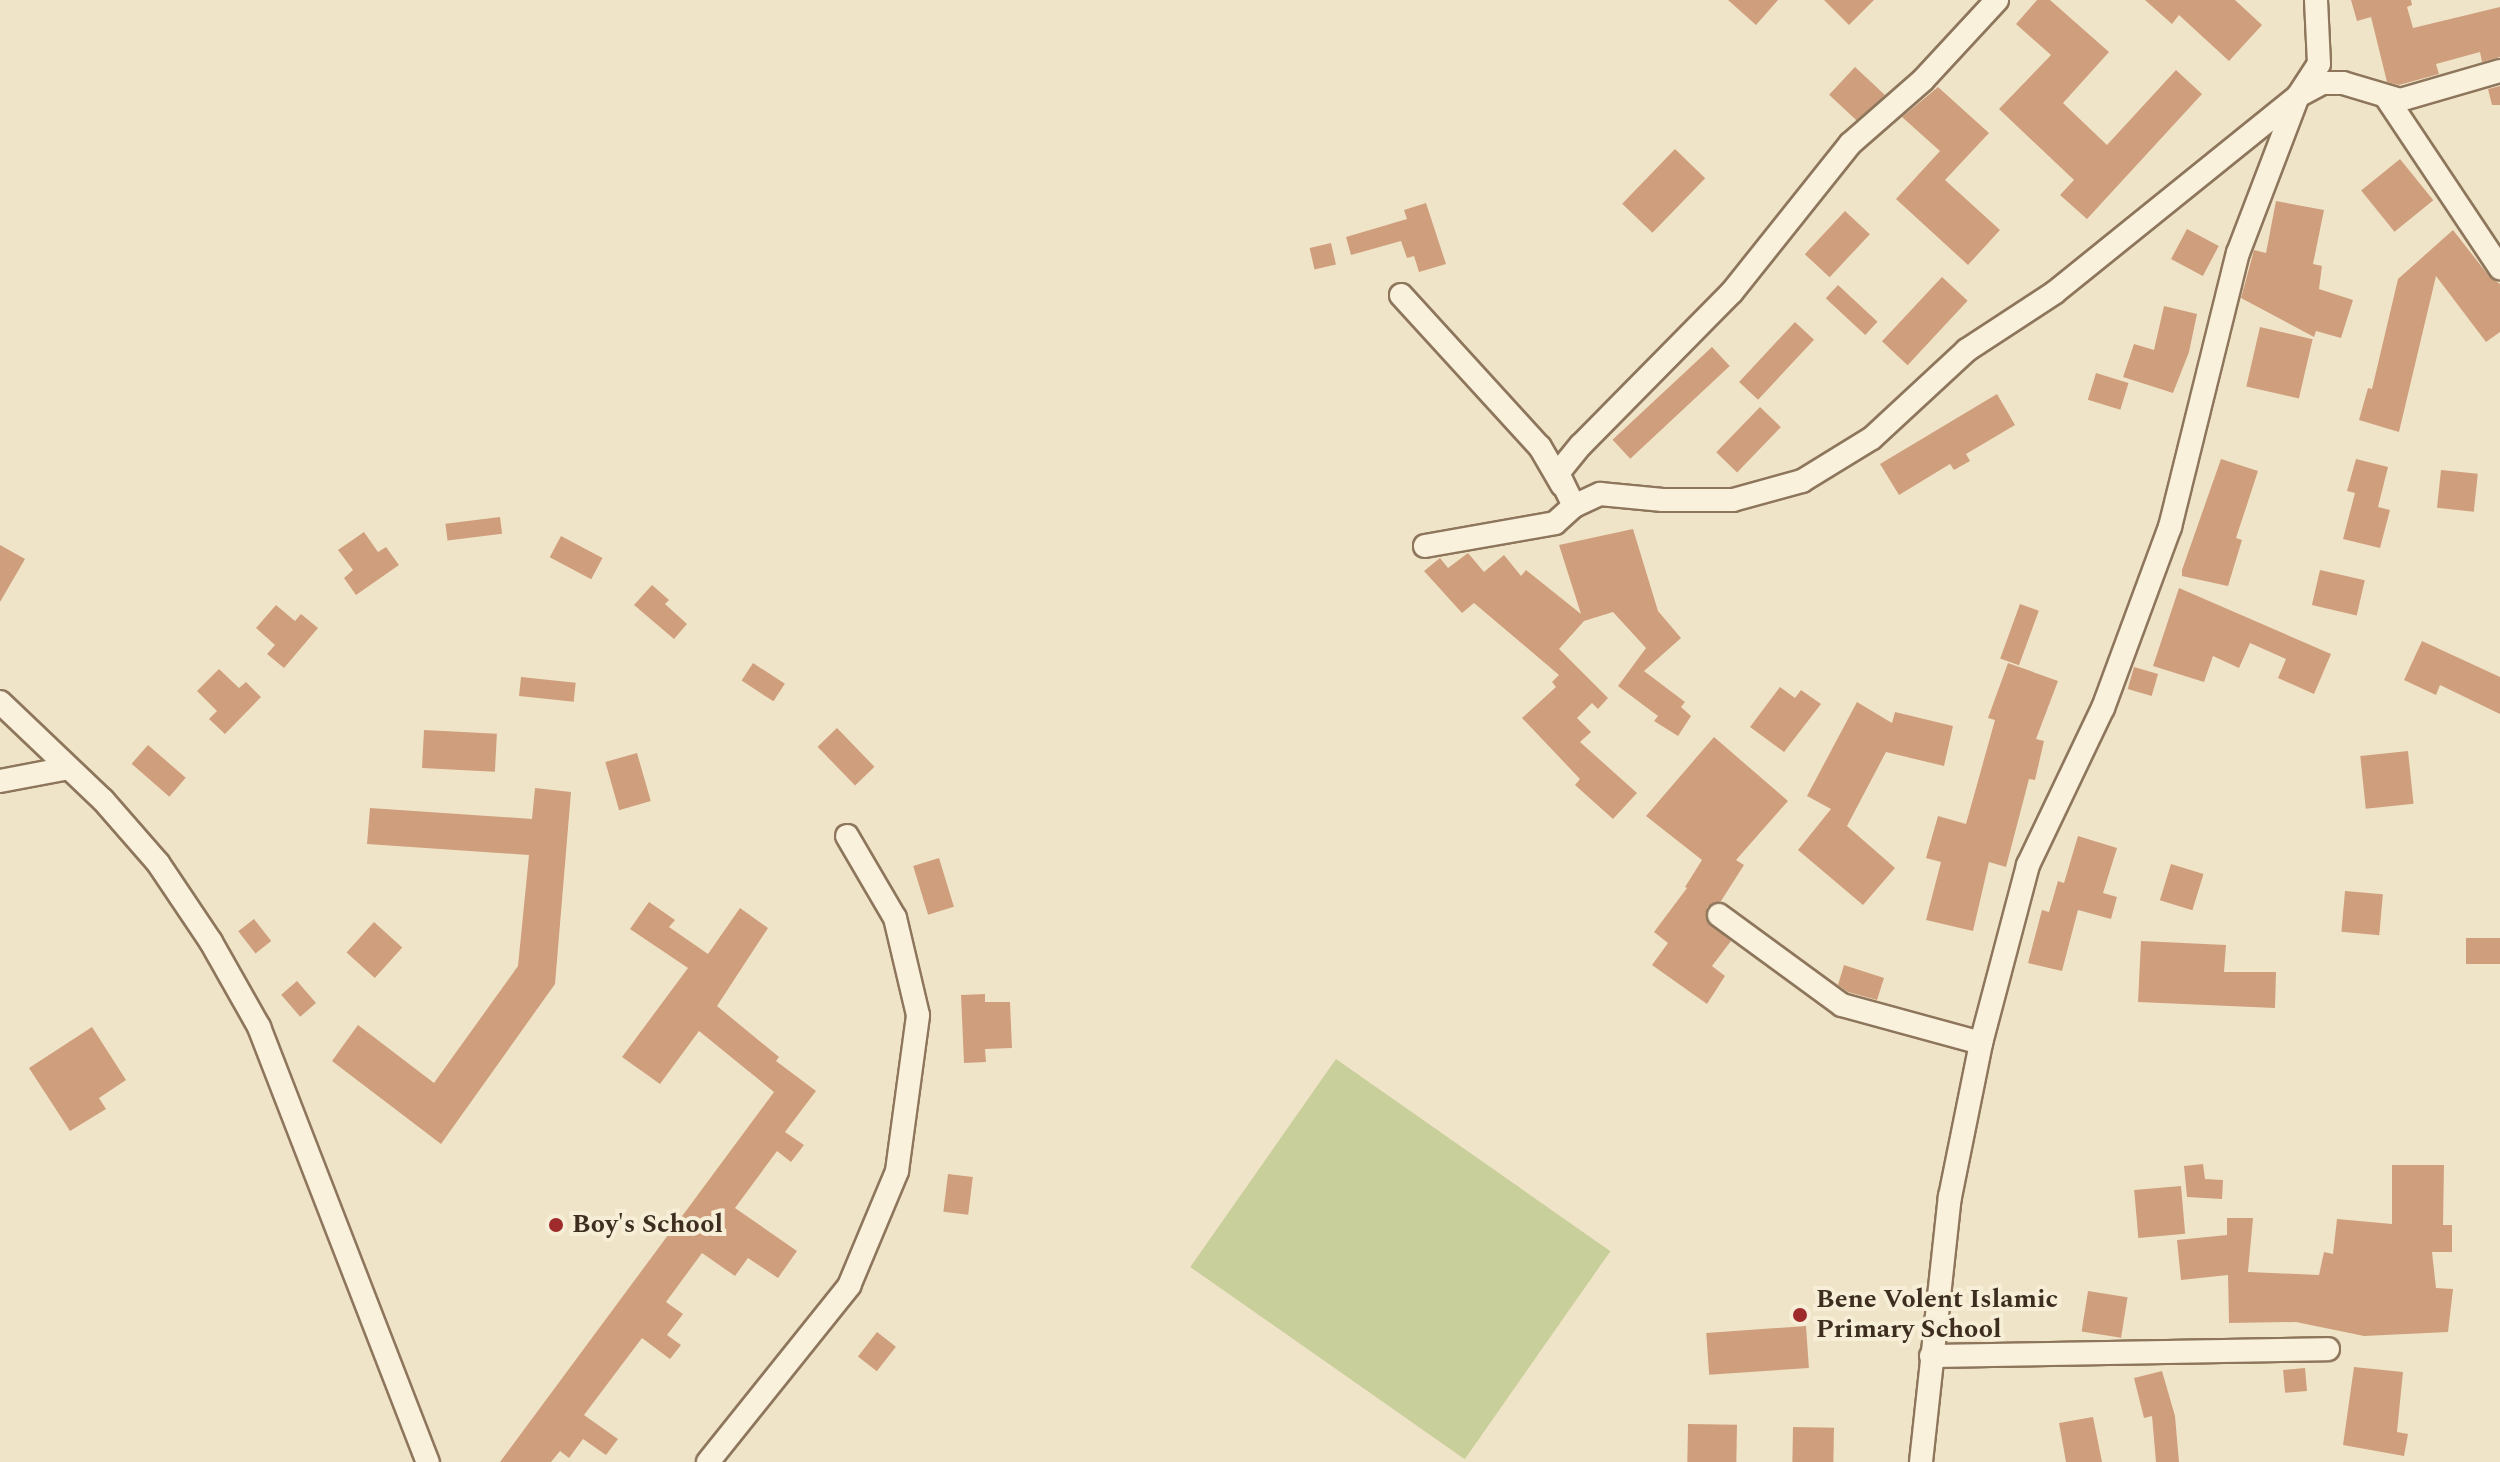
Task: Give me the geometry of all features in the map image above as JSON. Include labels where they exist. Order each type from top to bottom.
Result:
[{"type":"street","points":[[1574,506],[1558,473],[1581,445],[1732,292],[1850,144],[1923,80],[1997,0]]},
{"type":"street","points":[[1921,1462],[1950,1197],[1981,1043],[2028,865],[2103,708],[2170,527],[2238,253],[2298,96],[2319,64],[2316,0]]},
{"type":"street","points":[[1425,546],[1555,523],[1574,506],[1600,494],[1663,500],[1733,500],[1802,481],[1872,438],[1967,350],[2054,293],[2298,96],[2322,83],[2343,83],[2400,100],[2500,71]]},
{"type":"street","points":[[2386,97],[2500,268]]},
{"type":"street","points":[[1401,295],[1540,447],[1574,506]]},
{"type":"street","points":[[0,702],[103,800],[158,863],[211,942],[259,1027],[428,1462]]},
{"type":"street","points":[[0,781],[68,768]]},
{"type":"street","points":[[708,1462],[849,1286],[897,1171],[918,1015],[895,918],[847,836]]},
{"type":"street","points":[[1719,915],[1842,1005],[1981,1043]]},
{"type":"street","points":[[1931,1356],[2328,1349]]},
{"type":"green space","points":[[1336,1059],[1610,1251],[1465,1459],[1190,1267]]},
{"type":"building","points":[[1728,0],[1778,0],[1756,25]]},
{"type":"building","points":[[1824,0],[1874,0],[1849,25]]},
{"type":"building","points":[[2037,0],[2050,0],[2109,52],[2063,103],[2107,145],[2176,70],[2202,94],[2087,219],[2060,195],[2074,180],[1999,109],[2051,55],[2016,24]]},
{"type":"building","points":[[2145,0],[2235,0],[2262,25],[2229,61],[2179,15],[2172,24]]},
{"type":"building","points":[[2351,0],[2411,0],[2412,5],[2407,7],[2413,28],[2500,7],[2500,57],[2482,62],[2480,52],[2436,64],[2439,74],[2399,85],[2387,82],[2371,17],[2357,21]]},
{"type":"building","points":[[1855,67],[1885,95],[1859,123],[1829,95]]},
{"type":"building","points":[[2500,86],[2500,105],[2492,105],[2488,89]]},
{"type":"building","points":[[1938,87],[1989,133],[1945,180],[2000,230],[1968,265],[1896,199],[1940,151],[1902,117]]},
{"type":"building","points":[[1675,149],[1705,178],[1652,233],[1622,204]]},
{"type":"building","points":[[2400,159],[2433,200],[2394,232],[2361,190]]},
{"type":"building","points":[[2276,201],[2324,210],[2313,264],[2322,266],[2319,289],[2353,300],[2341,338],[2316,331],[2314,337],[2241,298],[2254,250],[2266,253]]},
{"type":"building","points":[[1426,203],[1446,264],[1419,272],[1414,256],[1407,258],[1401,241],[1351,255],[1346,237],[1407,219],[1404,210]]},
{"type":"building","points":[[1845,211],[1870,234],[1830,277],[1805,254]]},
{"type":"building","points":[[2187,229],[2219,246],[2203,276],[2171,259]]},
{"type":"building","points":[[2453,230],[2489,276],[2500,284],[2500,332],[2486,342],[2436,276],[2399,432],[2359,420],[2368,388],[2372,389],[2398,279]]},
{"type":"building","points":[[1331,243],[1336,264],[1315,269],[1310,248]]},
{"type":"building","points":[[1942,277],[1968,301],[1908,365],[1882,341]]},
{"type":"building","points":[[1838,285],[1877,322],[1865,335],[1826,298]]},
{"type":"building","points":[[2164,306],[2197,314],[2189,352],[2173,393],[2123,377],[2134,344],[2154,350]]},
{"type":"building","points":[[1795,322],[1814,340],[1758,400],[1739,382]]},
{"type":"building","points":[[2260,327],[2313,339],[2299,399],[2246,386]]},
{"type":"building","points":[[1712,347],[1730,366],[1630,459],[1613,440]]},
{"type":"building","points":[[2096,373],[2129,383],[2120,410],[2088,400]]},
{"type":"building","points":[[1997,394],[2015,425],[1966,454],[1970,461],[1954,470],[1950,464],[1899,495],[1880,464]]},
{"type":"building","points":[[1760,407],[1781,427],[1737,472],[1716,452]]},
{"type":"building","points":[[2221,459],[2258,471],[2236,538],[2242,540],[2228,586],[2182,576]]},
{"type":"building","points":[[2356,459],[2388,467],[2378,507],[2390,510],[2380,548],[2343,539],[2355,493],[2347,491]]},
{"type":"building","points":[[2441,470],[2478,474],[2474,512],[2437,508]]},
{"type":"building","points":[[500,517],[502,534],[447,541],[445,524]]},
{"type":"building","points":[[1633,529],[1658,611],[1681,638],[1644,671],[1685,702],[1681,707],[1691,716],[1678,736],[1654,721],[1658,716],[1618,686],[1646,648],[1613,612],[1584,621],[1559,649],[1608,698],[1598,709],[1592,703],[1577,718],[1591,732],[1580,742],[1637,793],[1613,819],[1575,785],[1580,779],[1522,718],[1556,687],[1552,682],[1559,675],[1474,603],[1462,613],[1424,571],[1440,558],[1448,568],[1468,553],[1484,572],[1504,555],[1521,576],[1526,570],[1581,614],[1559,545]]},
{"type":"building","points":[[364,532],[378,552],[386,547],[399,565],[356,595],[344,578],[353,570],[338,550]]},
{"type":"building","points":[[561,536],[602,558],[591,579],[550,557]]},
{"type":"building","points":[[0,545],[25,559],[0,602]]},
{"type":"building","points":[[2320,570],[2365,580],[2357,615],[2312,605]]},
{"type":"building","points":[[652,585],[669,600],[665,604],[687,624],[674,639],[634,605]]},
{"type":"building","points":[[2179,588],[2331,654],[2314,694],[2278,678],[2286,659],[2250,643],[2239,668],[2213,656],[2204,682],[2153,666]]},
{"type":"building","points":[[2020,604],[2039,611],[2019,665],[2000,659]]},
{"type":"building","points":[[276,605],[295,621],[301,614],[318,628],[284,668],[267,654],[275,645],[256,628]]},
{"type":"building","points":[[2422,641],[2500,677],[2500,714],[2440,685],[2436,695],[2404,680]]},
{"type":"building","points":[[753,663],[785,684],[773,701],[742,681]]},
{"type":"building","points":[[2008,663],[2058,681],[2036,739],[2044,741],[2035,780],[2029,779],[2006,867],[1989,862],[1973,931],[1926,920],[1941,862],[1926,858],[1938,816],[1966,824],[1995,720],[1988,718]]},
{"type":"building","points":[[2134,667],[2158,674],[2152,696],[2128,689]]},
{"type":"building","points":[[219,669],[239,688],[246,682],[261,697],[225,734],[209,719],[217,711],[197,691]]},
{"type":"building","points":[[521,677],[576,683],[574,702],[519,696]]},
{"type":"building","points":[[1780,687],[1795,698],[1801,690],[1821,704],[1784,752],[1750,727]]},
{"type":"building","points":[[1857,702],[1892,723],[1895,712],[1953,726],[1944,766],[1886,752],[1847,826],[1895,868],[1863,905],[1798,850],[1831,809],[1807,796]]},
{"type":"building","points":[[837,728],[875,767],[855,786],[818,747]]},
{"type":"building","points":[[424,730],[497,734],[495,772],[422,768]]},
{"type":"building","points":[[1714,737],[1788,801],[1736,860],[1744,865],[1721,901],[1707,907],[1707,921],[1731,941],[1712,966],[1725,976],[1707,1004],[1652,965],[1668,943],[1654,932],[1687,888],[1702,860],[1646,816]]},
{"type":"building","points":[[148,745],[186,778],[169,797],[132,764]]},
{"type":"building","points":[[2408,751],[2414,804],[2366,809],[2360,756]]},
{"type":"building","points":[[637,753],[651,801],[619,810],[605,762]]},
{"type":"building","points":[[535,788],[571,792],[555,984],[441,1144],[332,1061],[358,1025],[434,1083],[518,966],[529,855],[367,844],[370,808],[532,819]]},
{"type":"building","points":[[2078,836],[2117,848],[2103,893],[2117,897],[2111,919],[2078,910],[2062,971],[2028,963],[2042,910],[2049,912],[2058,881],[2064,883]]},
{"type":"building","points":[[939,858],[954,907],[928,915],[913,866]]},
{"type":"building","points":[[2171,864],[2204,874],[2192,910],[2160,900]]},
{"type":"building","points":[[2345,891],[2383,894],[2379,935],[2341,932]]},
{"type":"building","points":[[649,902],[675,920],[669,927],[708,954],[740,908],[768,928],[717,1006],[779,1057],[776,1061],[816,1091],[785,1132],[804,1145],[791,1162],[777,1151],[735,1208],[797,1251],[778,1278],[748,1258],[735,1276],[702,1253],[666,1302],[683,1314],[667,1335],[681,1345],[670,1359],[642,1338],[584,1415],[618,1439],[606,1455],[583,1439],[569,1458],[560,1451],[551,1462],[500,1462],[774,1092],[699,1031],[660,1084],[622,1057],[688,968],[630,929]]},
{"type":"building","points":[[254,919],[271,941],[255,953],[238,931]]},
{"type":"building","points":[[374,922],[402,947],[375,978],[347,952]]},
{"type":"building","points":[[2466,938],[2500,938],[2500,964],[2466,964]]},
{"type":"building","points":[[2141,941],[2226,945],[2224,972],[2276,972],[2275,1008],[2138,1002]]},
{"type":"building","points":[[1844,965],[1884,978],[1877,1000],[1848,992],[1838,985]]},
{"type":"building","points":[[297,981],[316,1003],[300,1017],[281,995]]},
{"type":"building","points":[[985,994],[985,1002],[1010,1002],[1012,1048],[985,1049],[986,1062],[964,1063],[961,995]]},
{"type":"building","points":[[92,1027],[126,1080],[99,1098],[106,1109],[70,1131],[29,1068]]},
{"type":"building","points":[[2203,1164],[2205,1179],[2223,1180],[2222,1199],[2187,1197],[2184,1166]]},
{"type":"building","points":[[2392,1165],[2444,1165],[2443,1225],[2452,1225],[2452,1252],[2432,1252],[2436,1288],[2453,1289],[2448,1332],[2364,1336],[2296,1322],[2229,1323],[2228,1275],[2181,1280],[2177,1240],[2227,1235],[2227,1218],[2253,1218],[2248,1272],[2319,1275],[2324,1252],[2333,1254],[2337,1219],[2392,1224]]},
{"type":"building","points":[[948,1174],[973,1177],[968,1215],[943,1212]]},
{"type":"building","points":[[2181,1186],[2185,1234],[2138,1238],[2134,1190]]},
{"type":"building","points":[[2088,1291],[2128,1297],[2121,1338],[2082,1331]]},
{"type":"building","points":[[1806,1326],[1809,1368],[1709,1375],[1706,1333]]},
{"type":"building","points":[[877,1332],[896,1347],[877,1371],[858,1356]]},
{"type":"building","points":[[2354,1367],[2403,1372],[2397,1432],[2408,1434],[2404,1456],[2343,1445]]},
{"type":"building","points":[[2305,1368],[2307,1391],[2285,1393],[2283,1370]]},
{"type":"building","points":[[2162,1371],[2175,1416],[2179,1462],[2156,1462],[2152,1416],[2144,1418],[2134,1378]]},
{"type":"building","points":[[2093,1417],[2102,1462],[2066,1462],[2059,1423]]},
{"type":"building","points":[[1688,1424],[1737,1425],[1736,1462],[1687,1462]]},
{"type":"building","points":[[1793,1427],[1834,1428],[1833,1462],[1792,1462]]},
{"type":"place","name":"Boy's School","points":[[556,1225]]},
{"type":"place","name":"Bene Volent Islamic Primary School","points":[[1800,1315]]}]
